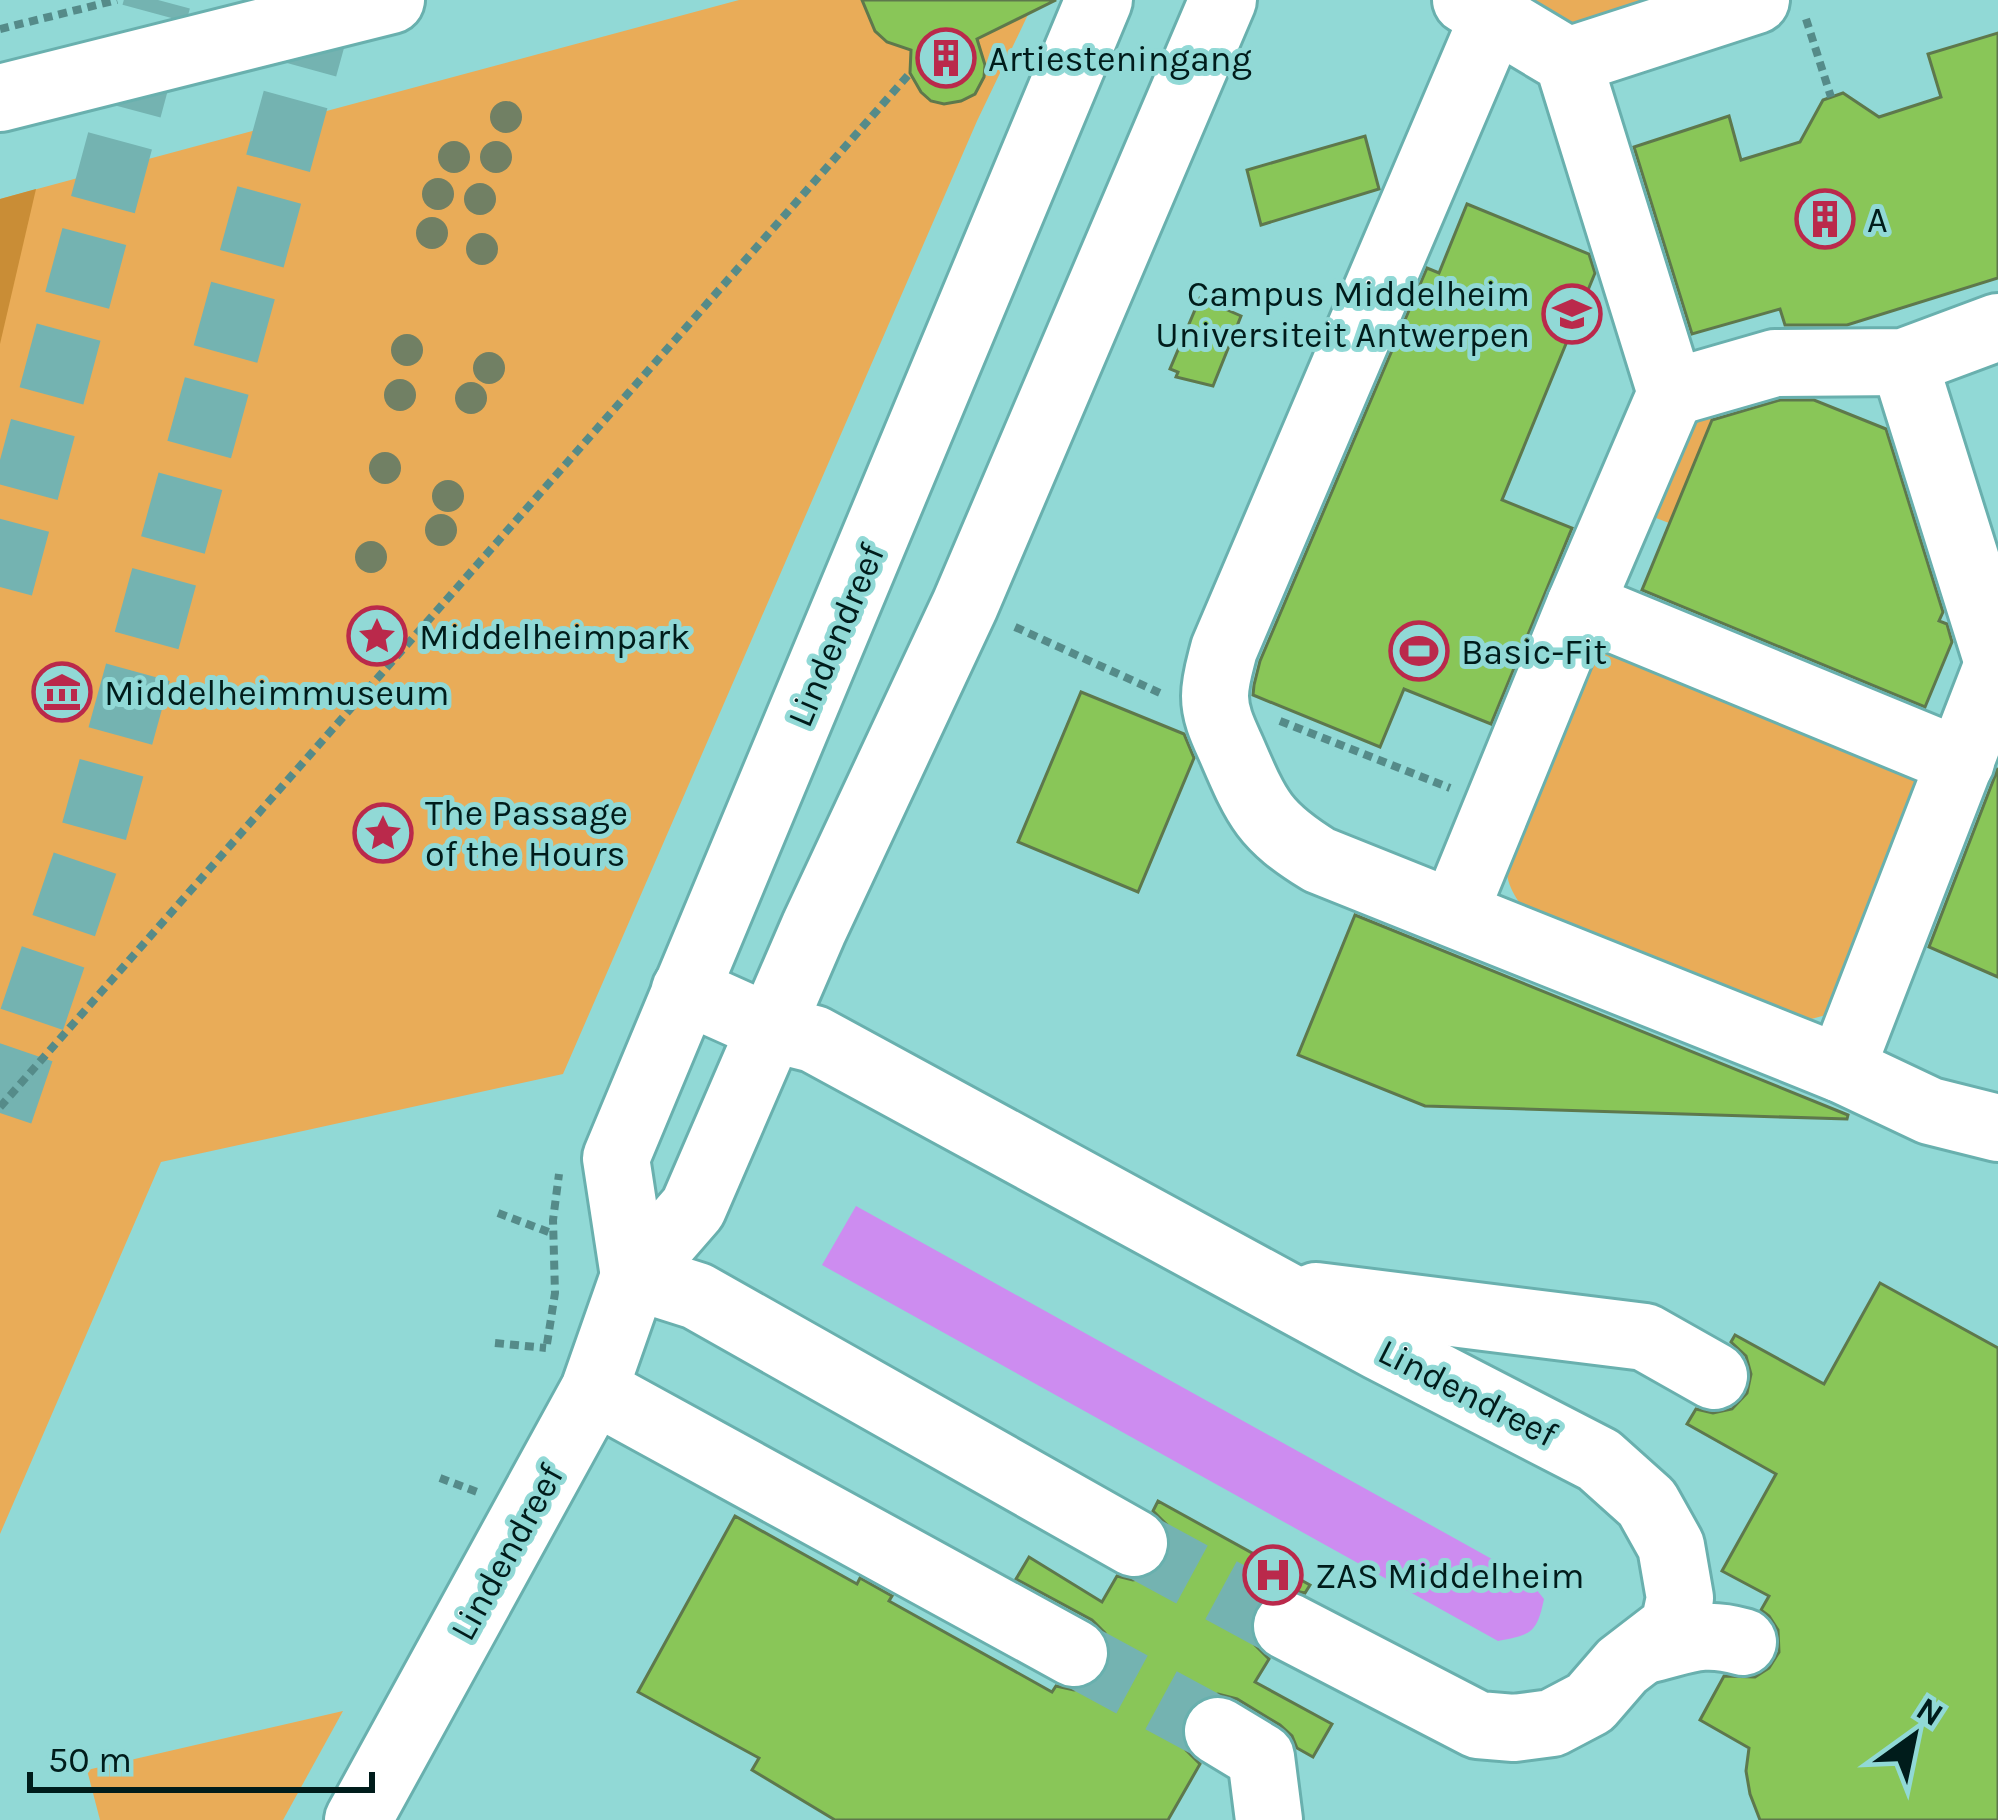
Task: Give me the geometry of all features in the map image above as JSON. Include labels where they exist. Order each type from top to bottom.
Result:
[{"type":"street","points":[[0,98],[391,0]]},
{"type":"street","name":"Lindendreef","points":[[634,1276],[616,1158],[1099,0]]},
{"type":"street","name":"Lindendreef","points":[[358,1820],[570,1369],[634,1276],[693,1208],[964,605],[1223,0]]},
{"type":"street","points":[[1568,61],[1756,0]]},
{"type":"street","points":[[1671,393],[1568,61],[1480,8],[1216,676],[1218,719],[1254,802],[1270,824],[1319,860],[1840,1069],[1930,1111],[1998,1128]]},
{"type":"street","points":[[1454,913],[1671,393],[1768,339],[1904,362],[1998,327]]},
{"type":"street","points":[[1840,1069],[1998,663],[1904,362]]},
{"type":"street","points":[[1580,605],[1960,762]]},
{"type":"street","points":[[685,990],[770,1028]]},
{"type":"street","name":"Lindendreef","points":[[770,1028],[814,1039],[1599,1460],[1647,1503],[1671,1546],[1680,1598],[1674,1626],[1622,1666],[1590,1703],[1552,1723],[1514,1728],[1478,1726],[1288,1626]]},
{"type":"street","points":[[634,1276],[698,1296],[1134,1543]]},
{"type":"street","points":[[1279,1291],[1645,1337],[1714,1376]]},
{"type":"street","points":[[570,1369],[1074,1652]]},
{"type":"street","points":[[1646,1650],[1696,1635],[1743,1642]]},
{"type":"street","points":[[1218,1731],[1261,1756],[1269,1820]]},
{"type":"path","points":[[0,29],[117,0]]},
{"type":"path","points":[[1815,46],[1831,97]]},
{"type":"path","points":[[0,1107],[910,73]]},
{"type":"path","points":[[964,605],[1218,719],[1246,709],[1496,806]]},
{"type":"path","points":[[498,1214],[554,1234]]},
{"type":"path","points":[[495,1343],[570,1369]]},
{"type":"path","points":[[440,1478],[482,1494]]},
{"type":"shaded area","name":"Middelheimpark","points":[[739,0],[1035,0],[977,121],[563,1074],[161,1162],[0,1534],[0,199]]},
{"type":"shaded area","points":[[1524,0],[1689,0],[1583,33]]},
{"type":"shaded area","points":[[36,189],[0,344],[0,199]]},
{"type":"shaded area","points":[[1717,407],[1669,523],[1638,511],[1672,430]]},
{"type":"shaded area","points":[[1590,629],[1940,768],[1843,999],[1826,1015],[1800,1022],[1533,918],[1515,896],[1505,852]]},
{"type":"shaded area","points":[[856,1206],[1528,1579],[1544,1599],[1539,1619],[1526,1634],[1498,1641],[822,1265]]},
{"type":"shaded area","points":[[343,1711],[283,1820],[100,1820],[87,1770]]},
{"type":"building","name":"Artiesteningang","points":[[862,0],[1056,0],[977,39],[984,77],[975,94],[944,104],[921,92],[910,73],[911,50],[887,42],[875,31]]},
{"type":"building","name":"A","points":[[1998,33],[1998,278],[1847,325],[1785,325],[1780,309],[1692,334],[1634,147],[1729,116],[1741,160],[1800,142],[1823,100],[1843,93],[1879,117],[1941,97],[1928,54]]},
{"type":"building","points":[[1365,136],[1379,189],[1261,225],[1247,170]]},
{"type":"building","points":[[1467,204],[1589,254],[1595,273],[1502,500],[1572,528],[1491,724],[1404,689],[1380,747],[1253,695],[1254,685],[1260,661],[1427,268],[1439,273]]},
{"type":"building","points":[[1200,298],[1241,316],[1213,386],[1176,377],[1178,372],[1170,369]]},
{"type":"building","points":[[1780,400],[1814,400],[1886,429],[1943,612],[1939,621],[1947,624],[1952,642],[1925,707],[1642,590],[1712,420]]},
{"type":"building","points":[[1081,692],[1184,734],[1194,758],[1138,892],[1018,842]]},
{"type":"building","points":[[1998,768],[1998,977],[1929,947]]},
{"type":"building","points":[[1355,915],[1848,1115],[1847,1119],[1425,1106],[1298,1055]]},
{"type":"building","points":[[1880,1283],[1998,1348],[1998,1820],[1760,1820],[1746,1771],[1749,1748],[1700,1720],[1724,1676],[1755,1677],[1769,1668],[1779,1652],[1778,1630],[1761,1610],[1769,1596],[1722,1571],[1776,1474],[1687,1424],[1696,1409],[1713,1413],[1732,1409],[1747,1393],[1751,1374],[1746,1356],[1731,1342],[1735,1335],[1824,1384]]},
{"type":"building","points":[[1158,1501],[1310,1585],[1305,1593],[1286,1589],[1268,1594],[1254,1608],[1250,1629],[1255,1645],[1269,1659],[1255,1682],[1332,1724],[1313,1757],[1297,1748],[1280,1725],[1237,1699],[1218,1694],[1199,1699],[1185,1713],[1181,1731],[1186,1750],[1200,1764],[1168,1820],[835,1820],[752,1770],[759,1758],[638,1692],[735,1516],[857,1584],[860,1578],[892,1596],[889,1601],[1052,1692],[1056,1686],[1074,1690],[1092,1686],[1107,1670],[1111,1651],[1105,1633],[1092,1620],[1016,1579],[1029,1557],[1102,1602],[1117,1576],[1133,1580],[1152,1576],[1166,1562],[1171,1544],[1167,1525],[1153,1511]]},
{"type":"tunnel","points":[[0,587],[158,0]]},
{"type":"tunnel","points":[[0,1113],[87,857],[323,0]]},
{"type":"tunnel","points":[[1134,1543],[1287,1626]]},
{"type":"tunnel","points":[[1074,1653],[1218,1731]]},
{"type":"place","name":"Artiesteningang","points":[[946,58]]},
{"type":"place","name":"A","points":[[1825,219]]},
{"type":"place","name":"Campus Middelheim Universiteit Antwerpen","points":[[1572,314]]},
{"type":"place","name":"Middelheimpark","points":[[377,636]]},
{"type":"place","name":"Basic-Fit","points":[[1419,651]]},
{"type":"place","name":"Middelheimmuseum","points":[[62,692]]},
{"type":"place","name":"The Passage of the Hours","points":[[383,833]]},
{"type":"place","name":"ZAS Middelheim","points":[[1273,1575]]}]
